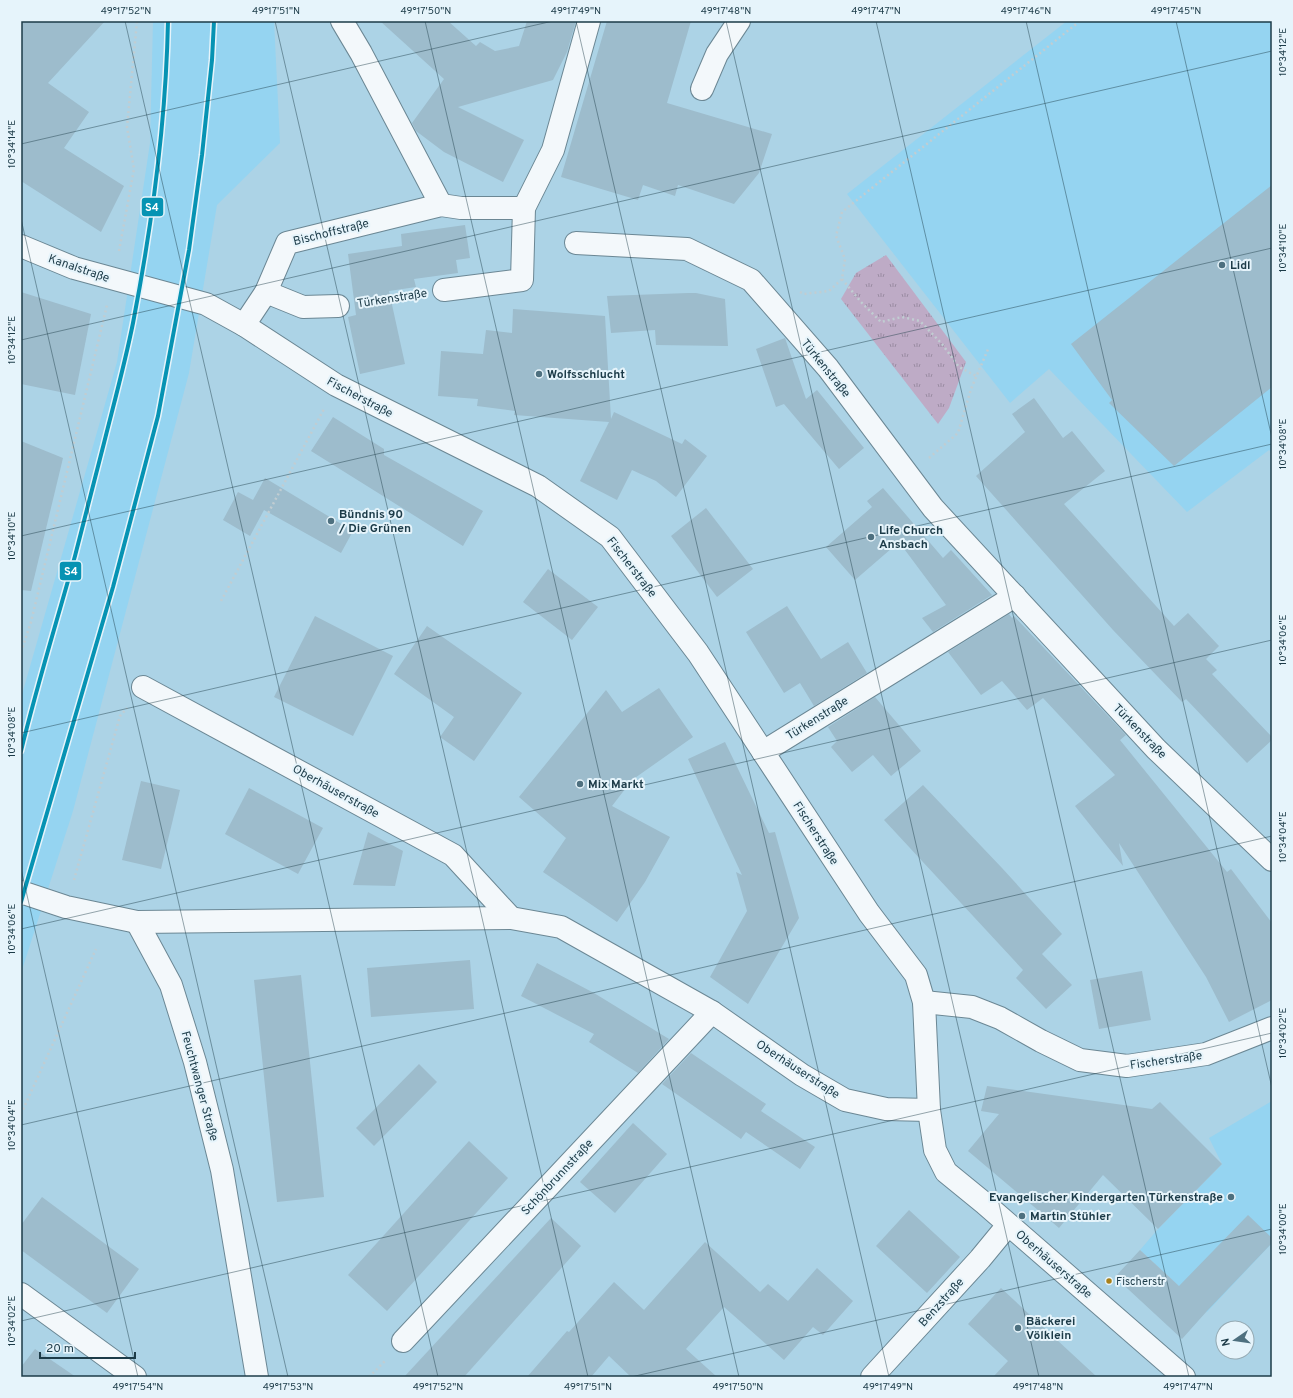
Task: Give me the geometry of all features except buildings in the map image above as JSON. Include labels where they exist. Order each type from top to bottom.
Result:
[{"type":"street","points":[[342,21],[361,53],[441,205]]},
{"type":"street","points":[[524,208],[553,150],[589,21]]},
{"type":"street","points":[[702,89],[717,54],[739,21]]},
{"type":"street","name":"Bischoffstraße","points":[[244,324],[266,292],[287,243],[441,205],[460,208],[524,208]]},
{"type":"street","name":"Türkenstraße","points":[[444,290],[522,280],[524,208]]},
{"type":"street","name":"Türkenstraße","points":[[576,243],[687,249],[751,280],[828,368],[933,508],[1156,749],[1272,860]]},
{"type":"street","name":"Kanalstraße","points":[[21,246],[74,268],[138,286]]},
{"type":"street","name":"Fischerstraße","points":[[138,286],[206,304],[244,324],[336,385],[538,486],[610,537],[698,653],[869,913],[916,975],[924,1002],[929,1110]]},
{"type":"street","points":[[266,292],[303,307],[338,306]]},
{"type":"street","name":"Türkenstraße","points":[[763,752],[1015,596]]},
{"type":"street","name":"Oberhäuserstraße","points":[[144,687],[453,855],[510,918]]},
{"type":"street","points":[[21,892],[66,907],[137,922]]},
{"type":"street","name":"Oberhäuserstraße","points":[[137,922],[510,918],[561,927],[712,1012],[802,1075],[845,1100],[886,1109],[929,1110],[935,1150],[946,1172],[1184,1377]]},
{"type":"street","name":"Feuchtwanger Straße","points":[[137,922],[171,985],[195,1062],[222,1170],[257,1377]]},
{"type":"street","name":"Fischerstraße","points":[[924,1002],[972,1006],[1000,1018],[1041,1041],[1080,1060],[1127,1066],[1206,1054],[1272,1028]]},
{"type":"street","name":"Schönbrunnstraße","points":[[403,1342],[712,1012]]},
{"type":"street","name":"Benzstraße","points":[[872,1377],[980,1259],[1008,1224]]},
{"type":"street","points":[[21,1294],[135,1377]]},
{"type":"path","points":[[21,652],[31,622],[120,246],[134,169],[127,127],[137,21]]},
{"type":"path","points":[[797,291],[804,294],[829,291],[842,278],[845,259],[836,236],[842,212],[1080,21]]},
{"type":"path","points":[[842,278],[861,302],[881,322],[902,317],[920,321],[942,344],[959,367],[976,376]]},
{"type":"path","name":"Türkenstraße","points":[[338,306],[444,290]]},
{"type":"path","points":[[909,475],[958,433],[971,389],[989,347]]},
{"type":"path","points":[[221,601],[336,385]]},
{"type":"path","points":[[66,907],[120,716],[144,687]]},
{"type":"path","points":[[21,1114],[96,949]]},
{"type":"shaded area","points":[[153,21],[274,21],[280,143],[217,205],[189,373],[73,811],[21,973],[21,698],[117,362],[150,143]]},
{"type":"shaded area","points":[[1067,21],[1272,21],[1272,453],[1269,450],[1187,512],[1049,369],[1010,403],[847,194]]},
{"type":"shaded area","name":"Evangelischer Kindergarten Türkenstraße","points":[[1272,1101],[1272,1243],[1207,1312],[1140,1250],[1158,1229],[1222,1164],[1209,1138]]},
{"type":"green space","points":[[886,255],[966,362],[949,408],[938,424],[841,299],[856,273]]},
{"type":"transit line","name":"S4","points":[[21,751],[40,677],[75,556],[133,323],[157,173],[167,59],[168,21]]},
{"type":"transit line","name":"S4","points":[[21,902],[113,587],[158,416],[189,250],[202,155],[212,60],[214,21]]},
{"type":"place","name":"Lidl","points":[[1222,265]]},
{"type":"place","name":"Wolfsschlucht","points":[[539,374]]},
{"type":"place","name":"Bündnis 90 / Die Grünen","points":[[331,521]]},
{"type":"place","name":"Life Church Ansbach","points":[[871,537]]},
{"type":"place","name":"Mix Markt","points":[[580,784]]},
{"type":"place","name":"Evangelischer Kindergarten Türkenstraße","points":[[1231,1197]]},
{"type":"place","name":"Martin Stühler","points":[[1022,1216]]},
{"type":"place","name":"Fischerstr","points":[[1109,1281]]},
{"type":"place","name":"Bäckerei Völklein","points":[[1018,1328]]}]
